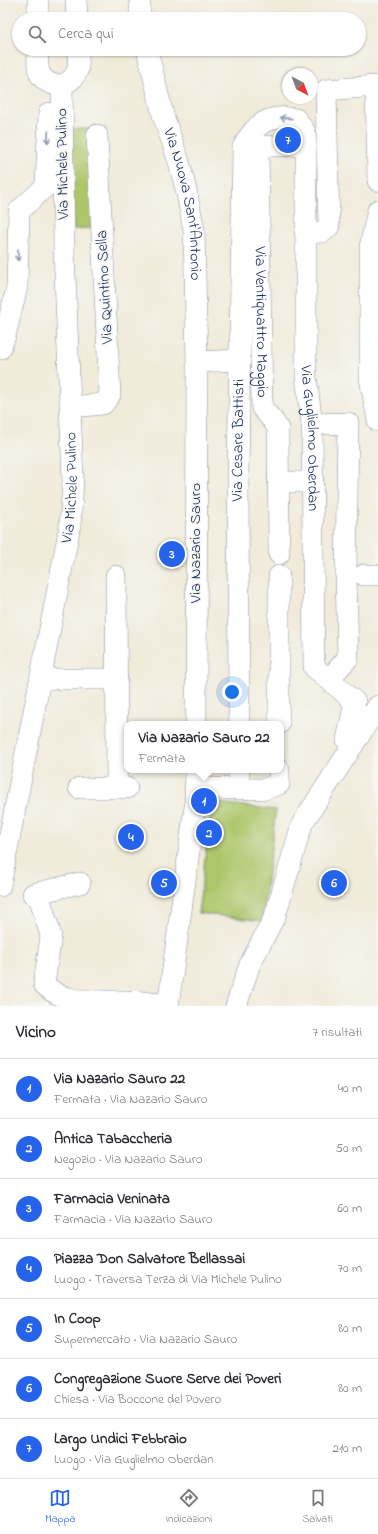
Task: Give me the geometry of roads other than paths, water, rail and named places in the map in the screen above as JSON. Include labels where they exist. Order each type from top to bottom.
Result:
[{"type":"street","points":[[38,0],[38,12]]},
{"type":"street","points":[[76,0],[77,12]]},
{"type":"street","points":[[140,0],[140,12]]},
{"type":"street","points":[[38,56],[38,69],[41,76],[56,85],[72,81],[78,70],[78,56]]},
{"type":"street","name":"Via Nuova Sant'Antonio","points":[[149,56],[163,115],[184,181],[194,230],[197,362]]},
{"type":"street","points":[[0,349],[5,336],[17,287],[19,212],[46,186],[56,85]]},
{"type":"street","name":"Via Michele Pulino","points":[[0,885],[70,526],[74,481],[56,85]]},
{"type":"street","points":[[305,233],[323,232],[329,226],[326,90],[376,86],[378,181]]},
{"type":"street","name":"Via Guglielmo Oberdan","points":[[250,152],[256,127],[269,119],[283,116],[296,119],[305,132],[306,377],[311,419],[313,482],[314,667],[356,702],[347,740],[353,745]]},
{"type":"street","name":"Via Quintino Sella","points":[[71,407],[103,404],[110,395],[97,134]]},
{"type":"street","points":[[250,152],[306,150]]},
{"type":"street","name":"Via Cesare Battisti","points":[[239,721],[240,360],[250,152]]},
{"type":"street","name":"Via Ventiquattro Maggio","points":[[250,152],[262,408],[278,429],[279,554]]},
{"type":"street","points":[[311,419],[377,418],[370,378],[370,247],[378,210]]},
{"type":"street","points":[[197,362],[240,360]]},
{"type":"street","name":"Via Nazario Sauro","points":[[196,721],[197,362]]},
{"type":"street","points":[[311,419],[348,423],[363,575],[348,658],[329,679]]},
{"type":"street","points":[[278,482],[313,482]]},
{"type":"street","points":[[323,575],[363,575]]},
{"type":"street","points":[[79,788],[122,788],[116,679],[116,576]]},
{"type":"street","points":[[279,721],[280,576]]},
{"type":"street","points":[[40,679],[116,679]]},
{"type":"street","points":[[236,1006],[250,964],[275,916],[302,824],[378,706]]},
{"type":"street","points":[[80,883],[36,894],[51,936],[44,984],[49,990],[69,998],[100,1002],[128,1001],[168,1006],[195,807],[196,779],[239,779],[265,789],[279,777]]},
{"type":"place","name":"Largo Undici Febbraio","points":[[288,140]]},
{"type":"place","name":"Farmacia Veninata","points":[[172,554]]},
{"type":"place","name":"Via Nazario Sauro 22","points":[[204,801]]},
{"type":"place","name":"Antica Tabaccheria","points":[[209,833]]},
{"type":"place","name":"Piazza Don Salvatore Bellassai","points":[[131,837]]},
{"type":"place","name":"In Coop","points":[[164,883]]},
{"type":"place","name":"Congregazione Suore Serve dei Poveri","points":[[334,883]]}]
